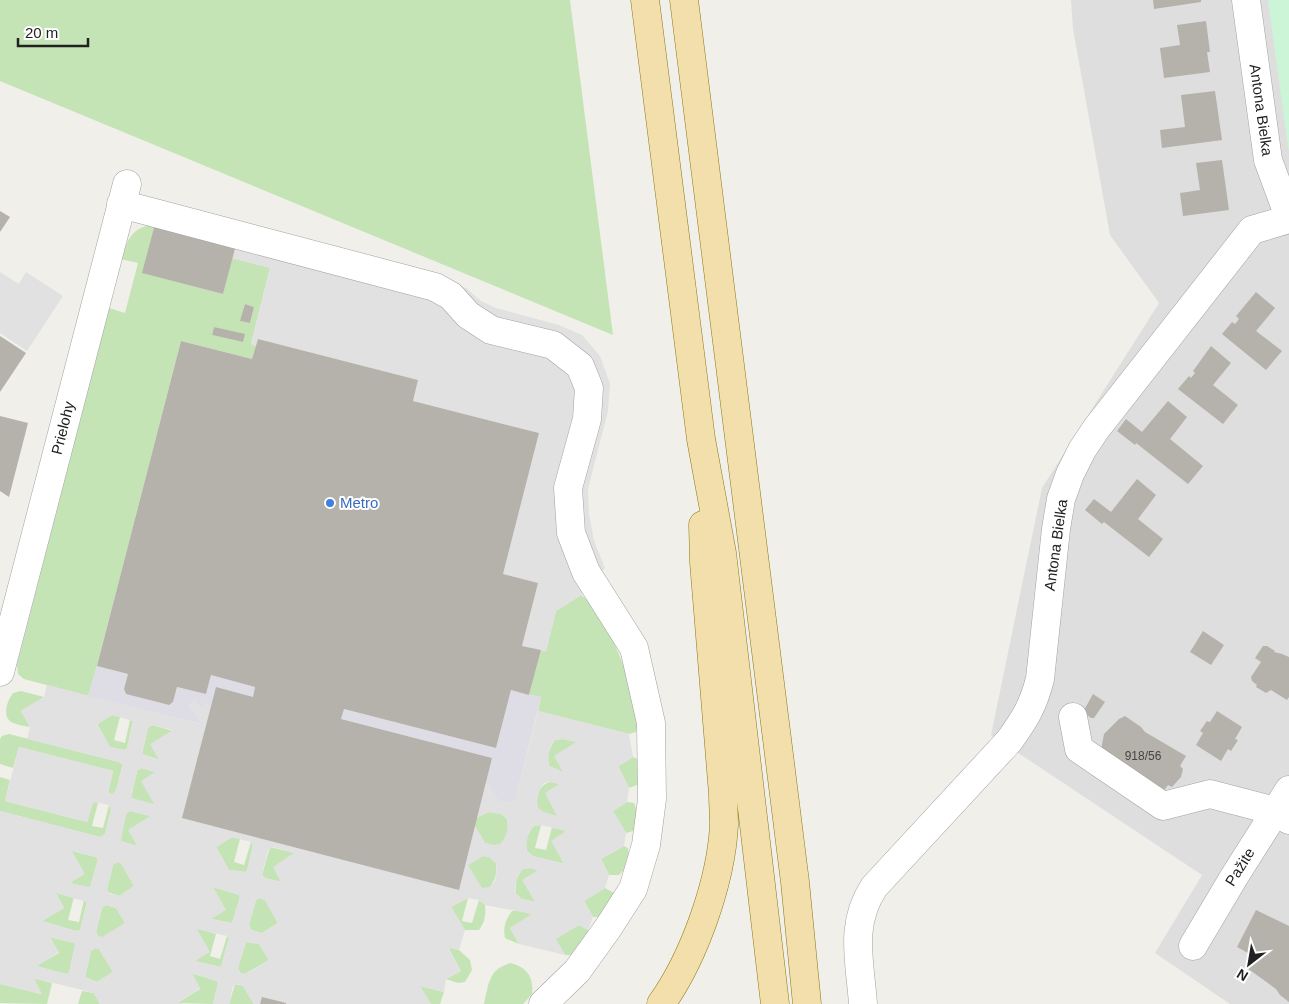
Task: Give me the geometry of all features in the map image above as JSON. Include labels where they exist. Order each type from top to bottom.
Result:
[{"type":"main road","points":[[645,0],[701,439],[722,553],[775,1004]]},
{"type":"main road","points":[[684,0],[795,882],[807,1004]]},
{"type":"main road","points":[[661,1004],[689,955],[708,907],[719,862],[724,826],[704,562],[701,439]]},
{"type":"street","name":"Antona Bielka","points":[[863,1004],[857,934],[862,908],[874,887],[1009,741],[1025,719],[1034,700],[1040,679],[1058,514],[1070,474],[1082,450],[1102,421],[1252,230],[1289,218],[1268,160],[1246,0]]},
{"type":"street","name":"Prielohy","points":[[0,672],[124,194],[435,287],[451,296],[468,315],[490,330],[553,345],[580,366],[589,388],[587,419],[568,488],[572,533],[586,572],[634,648],[652,723],[652,800],[646,845],[633,889],[577,971],[543,1004]]},
{"type":"street","points":[[1073,717],[1079,749],[1163,806],[1210,794],[1284,807]]},
{"type":"street","name":"Pažite","points":[[1193,946],[1284,807]]},
{"type":"shaded area","points":[[1071,0],[1289,0],[1289,1004],[1230,1004],[1155,953],[1202,875],[991,735],[1042,488],[1159,303],[1110,235],[1073,29]]},
{"type":"shaded area","points":[[241,227],[445,279],[466,288],[481,301],[496,308],[559,325],[582,335],[600,356],[610,384],[608,411],[588,489],[589,514],[594,541],[605,568],[581,595],[556,611],[546,652],[522,646],[538,583],[503,574],[539,433],[413,401],[418,380],[258,339],[256,346],[251,344],[270,268],[232,258]]},
{"type":"shaded area","points":[[0,272],[19,284],[26,272],[63,296],[27,351],[0,333]]},
{"type":"shaded area","points":[[97,666],[128,674],[124,689],[126,694],[169,705],[173,702],[177,687],[206,694],[211,675],[255,687],[253,697],[216,687],[210,709],[207,703],[200,707],[195,700],[189,705],[201,724],[88,696]]},
{"type":"shaded area","points":[[47,685],[200,724],[189,704],[195,700],[207,703],[210,709],[216,687],[492,758],[516,797],[538,711],[629,734],[633,757],[618,767],[629,788],[627,802],[613,811],[626,833],[624,846],[601,859],[609,875],[605,888],[584,901],[593,917],[588,930],[579,925],[556,939],[565,955],[519,944],[510,928],[532,914],[485,905],[479,900],[468,898],[451,907],[465,930],[459,950],[448,948],[461,971],[446,979],[444,992],[420,986],[431,1004],[254,1004],[243,986],[238,984],[233,986],[229,1004],[213,1004],[217,981],[192,973],[200,988],[178,1002],[183,1004],[100,1004],[94,993],[34,978],[42,994],[0,984],[0,811],[100,837],[105,834],[111,810],[109,805],[93,802],[87,822],[5,801],[19,747],[113,771],[108,792],[112,794],[116,791],[122,767],[122,764],[119,762],[27,739],[30,727],[21,711],[44,697]],"holes":[[[112,715],[133,721],[125,750],[110,747],[97,725]],[[152,725],[173,730],[150,744],[159,760],[142,754],[148,728]],[[563,739],[576,742],[554,756],[563,772],[549,766],[550,747],[555,740]],[[141,768],[155,772],[141,781],[154,804],[131,798],[137,771]],[[544,783],[559,784],[545,793],[557,816],[543,812],[538,807],[537,801],[540,789]],[[130,811],[150,816],[128,830],[137,846],[121,841],[126,814]],[[489,812],[501,814],[507,819],[508,827],[505,838],[500,844],[485,843],[471,820]],[[541,825],[566,831],[551,841],[564,864],[533,856],[527,851],[526,844],[529,832],[534,826]],[[232,837],[251,842],[253,845],[247,871],[229,870],[216,847]],[[273,847],[294,853],[273,867],[281,882],[265,878],[262,875],[268,850]],[[72,851],[98,859],[90,887],[70,883],[85,874]],[[483,856],[489,857],[496,863],[495,881],[490,887],[482,888],[468,865]],[[117,862],[121,863],[134,886],[119,896],[108,893],[107,889],[113,865]],[[523,869],[538,870],[522,880],[535,902],[522,899],[516,894],[515,886],[518,875]],[[213,887],[239,895],[240,898],[232,923],[211,919],[226,910]],[[55,893],[87,902],[80,930],[76,931],[42,921],[64,908]],[[259,898],[265,900],[278,923],[262,933],[251,930],[249,925],[256,900]],[[106,905],[116,908],[125,923],[102,937],[98,936],[96,932],[102,908]],[[197,929],[229,938],[221,967],[195,961],[210,952]],[[50,937],[74,943],[69,973],[66,974],[37,966],[59,952]],[[246,942],[259,944],[269,960],[246,974],[240,973],[238,968]],[[95,948],[99,949],[113,972],[97,982],[85,977],[91,951]]]},
{"type":"shaded area","points":[[511,690],[541,697],[516,797],[511,802],[499,801],[486,780],[492,758],[341,719],[344,709],[496,748]]},
{"type":"green space","points":[[0,0],[570,0],[613,335],[0,81]]},
{"type":"green space","points":[[1268,0],[1289,0],[1289,151],[1288,147]]},
{"type":"green space","points":[[155,224],[143,273],[223,294],[232,258],[270,268],[251,344],[256,346],[252,359],[181,341],[88,696],[24,679],[18,674],[17,665],[109,308],[125,313],[138,263],[121,259],[132,235],[147,226]],"holes":[[[245,304],[254,307],[250,323],[241,321]],[[214,327],[244,335],[243,342],[212,335]]]},
{"type":"green space","points":[[581,595],[596,608],[610,633],[625,669],[635,705],[636,732],[629,734],[538,711],[541,697],[529,695],[541,650],[546,651],[556,611]]},
{"type":"green space","points":[[21,691],[44,697],[21,711],[30,727],[13,723],[9,720],[6,713],[7,704],[13,693]]},
{"type":"green space","points":[[112,715],[120,717],[114,740],[125,743],[130,720],[133,721],[125,750],[110,747],[97,724]]},
{"type":"green space","points":[[152,725],[173,731],[160,760],[142,754],[148,728]]},
{"type":"green space","points":[[9,734],[119,762],[122,764],[122,767],[116,791],[112,794],[108,793],[113,771],[19,747],[13,768],[0,764],[0,739],[2,736]]},
{"type":"green space","points":[[563,739],[577,742],[563,772],[549,766],[548,755],[555,740]]},
{"type":"green space","points":[[633,757],[637,759],[639,775],[637,785],[629,788],[618,766]]},
{"type":"green space","points":[[141,768],[156,772],[154,805],[131,798],[137,771]]},
{"type":"green space","points":[[0,777],[10,780],[5,801],[87,822],[93,802],[98,803],[92,826],[103,828],[109,805],[111,810],[105,834],[100,837],[0,811]]},
{"type":"green space","points":[[551,782],[560,784],[558,817],[543,812],[537,807],[539,791],[544,785]]},
{"type":"green space","points":[[627,802],[634,803],[637,817],[633,831],[626,833],[613,811]]},
{"type":"green space","points":[[130,811],[151,816],[138,846],[120,841],[126,814]]},
{"type":"green space","points":[[489,812],[501,814],[507,819],[507,833],[500,845],[485,843],[471,820]]},
{"type":"green space","points":[[541,825],[535,848],[546,850],[552,827],[566,831],[565,864],[533,856],[527,851],[526,841],[530,832],[534,826]]},
{"type":"green space","points":[[232,837],[240,839],[234,862],[244,865],[251,842],[253,845],[247,871],[245,872],[229,870],[216,847]]},
{"type":"green space","points":[[624,846],[628,848],[629,852],[626,866],[619,875],[609,875],[601,859]]},
{"type":"green space","points":[[270,847],[295,853],[281,882],[265,878],[262,875]]},
{"type":"green space","points":[[72,851],[98,859],[90,888],[70,883]]},
{"type":"green space","points":[[483,856],[489,857],[496,863],[496,869],[495,878],[490,887],[481,889],[467,865]]},
{"type":"green space","points":[[117,862],[121,863],[134,886],[119,896],[108,892],[107,889],[113,865]]},
{"type":"green space","points":[[523,869],[538,870],[536,902],[522,899],[516,894],[517,878]]},
{"type":"green space","points":[[213,887],[239,895],[232,923],[211,919]]},
{"type":"green space","points":[[605,888],[614,893],[613,899],[599,917],[593,917],[584,901]]},
{"type":"green space","points":[[55,892],[74,897],[68,920],[79,922],[84,900],[87,902],[80,930],[76,931],[42,921],[64,908]]},
{"type":"green space","points":[[259,898],[265,900],[278,923],[262,933],[251,930],[249,925],[256,900]]},
{"type":"green space","points":[[468,898],[462,921],[472,923],[479,900],[485,905],[485,918],[479,930],[465,930],[451,907]]},
{"type":"green space","points":[[106,905],[116,908],[125,923],[102,938],[96,932],[102,908]]},
{"type":"green space","points":[[512,911],[533,914],[510,928],[519,944],[505,938],[505,924]]},
{"type":"green space","points":[[579,925],[588,930],[587,940],[571,955],[565,955],[555,939]]},
{"type":"green space","points":[[196,928],[216,934],[210,956],[220,959],[227,936],[229,938],[221,967],[194,961]]},
{"type":"green space","points":[[50,937],[74,943],[69,973],[66,974],[36,966],[59,953]]},
{"type":"green space","points":[[246,942],[259,944],[269,960],[245,974],[240,973],[238,968]]},
{"type":"green space","points":[[448,947],[459,950],[470,960],[472,970],[465,982],[458,983],[446,979],[461,971]]},
{"type":"green space","points":[[95,948],[99,949],[113,972],[97,982],[85,977],[91,951]]},
{"type":"green space","points":[[510,963],[521,967],[528,974],[532,983],[532,994],[523,1004],[484,1004],[493,974]]},
{"type":"green space","points":[[191,973],[217,981],[213,1004],[177,1003],[200,989]]},
{"type":"green space","points":[[33,978],[52,983],[47,1004],[0,1003],[0,984],[41,994]]},
{"type":"green space","points":[[235,984],[243,986],[254,1004],[229,1004]]},
{"type":"green space","points":[[420,986],[444,992],[440,1004],[431,1004]]},
{"type":"green space","points":[[82,991],[94,993],[100,1004],[78,1004]]},
{"type":"building","points":[[1153,0],[1201,0],[1201,2],[1154,9]]},
{"type":"building","points":[[1206,21],[1210,52],[1207,52],[1210,72],[1164,78],[1160,48],[1180,45],[1177,25]]},
{"type":"building","points":[[1215,91],[1222,140],[1162,148],[1160,130],[1185,127],[1181,95]]},
{"type":"building","points":[[1222,160],[1229,210],[1183,216],[1180,193],[1200,190],[1196,163]]},
{"type":"building","points":[[0,211],[10,217],[0,232]]},
{"type":"building","points":[[155,224],[237,241],[223,294],[142,273]]},
{"type":"building","points":[[1256,292],[1275,308],[1256,331],[1282,351],[1266,370],[1222,334],[1232,322],[1235,324],[1239,319],[1236,316]]},
{"type":"building","points":[[245,304],[254,307],[250,323],[240,321]]},
{"type":"building","points":[[214,327],[245,334],[243,342],[212,335]]},
{"type":"building","points":[[0,336],[26,353],[0,392]]},
{"type":"building","name":"Metro","points":[[258,339],[418,380],[413,401],[539,433],[503,574],[538,583],[522,646],[541,650],[529,695],[511,690],[496,748],[344,709],[341,719],[492,758],[459,890],[182,818],[216,687],[253,697],[255,687],[211,675],[206,694],[177,687],[173,702],[169,705],[126,694],[124,689],[128,674],[97,666],[181,341],[252,359]]},
{"type":"building","points":[[1211,346],[1231,363],[1213,385],[1238,405],[1223,424],[1178,389],[1189,376],[1191,378],[1195,373],[1193,371]]},
{"type":"building","points":[[1168,401],[1187,417],[1170,439],[1203,466],[1188,484],[1136,443],[1135,445],[1117,431],[1126,419],[1142,432]]},
{"type":"building","points":[[0,416],[28,423],[9,497],[0,491]]},
{"type":"building","points":[[1137,479],[1156,495],[1138,519],[1163,539],[1149,557],[1104,522],[1102,524],[1085,510],[1094,499],[1111,512]]},
{"type":"building","points":[[1203,631],[1224,645],[1211,665],[1190,652]]},
{"type":"building","points":[[1263,646],[1267,646],[1274,652],[1289,657],[1289,697],[1287,700],[1271,690],[1266,693],[1256,687],[1257,685],[1252,681],[1251,677],[1261,662],[1255,658]]},
{"type":"building","points":[[1093,694],[1105,702],[1094,718],[1091,718],[1083,712]]},
{"type":"building","points":[[1217,711],[1242,727],[1235,739],[1238,740],[1231,751],[1228,749],[1221,761],[1196,745],[1203,733],[1200,731],[1207,721],[1210,722]]},
{"type":"building","points":[[1125,716],[1145,732],[1186,756],[1180,766],[1183,769],[1181,777],[1172,787],[1168,785],[1161,795],[1100,755],[1104,734],[1119,719]]},
{"type":"building","points":[[1256,910],[1289,926],[1289,1002],[1276,989],[1247,968],[1255,957],[1237,947]]},
{"type":"building","points":[[262,997],[286,1003],[286,1004],[260,1004]]},
{"type":"place","name":"Metro","points":[[330,503]]}]
